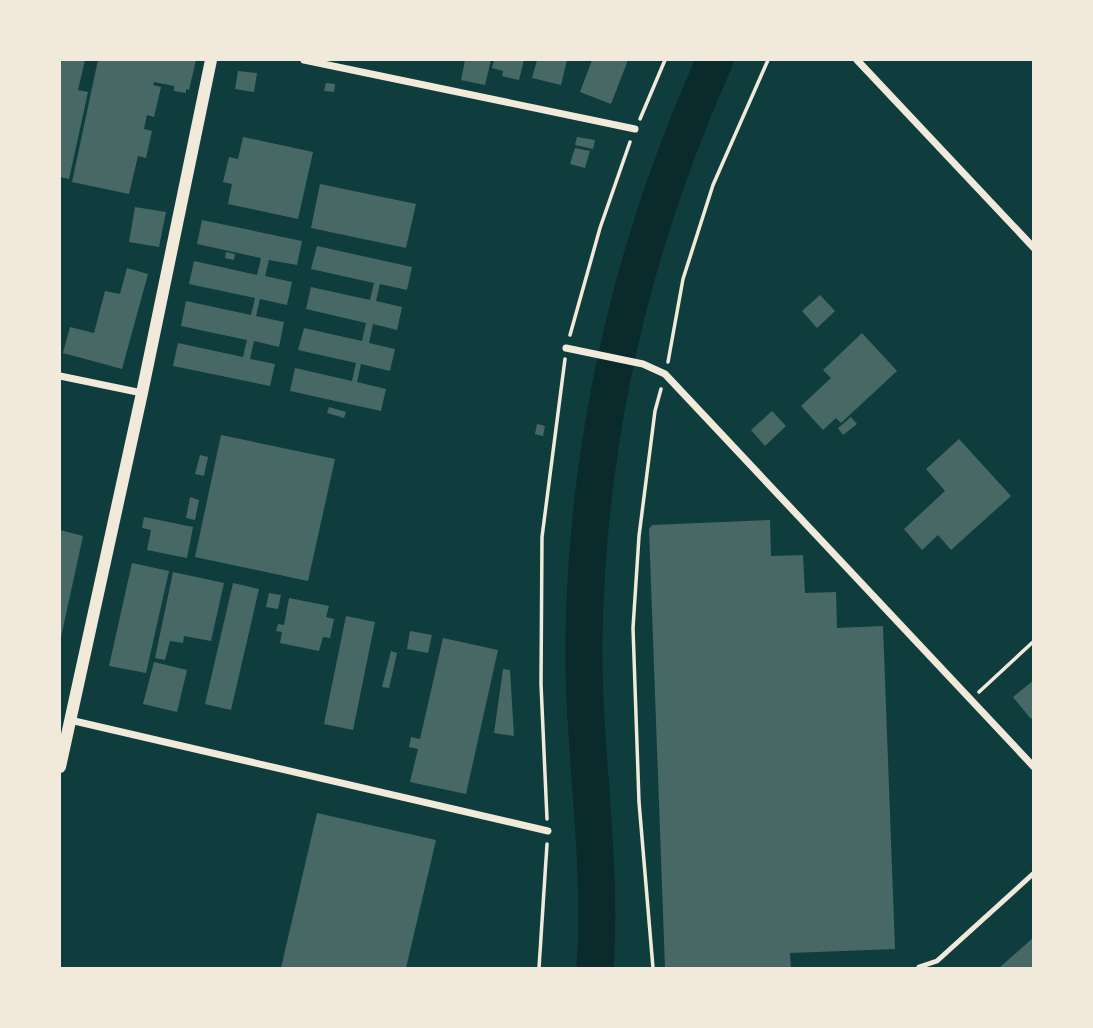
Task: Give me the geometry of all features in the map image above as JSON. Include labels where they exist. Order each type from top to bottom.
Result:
[{"type":"street","points":[[60,766],[142,393],[211,60]]},
{"type":"street","points":[[304,60],[635,129]]},
{"type":"street","points":[[857,60],[1034,248]]},
{"type":"street","points":[[566,348],[643,364],[665,374],[1034,767]]},
{"type":"street","points":[[60,376],[142,393]]},
{"type":"street","points":[[70,720],[548,831]]},
{"type":"lane","points":[[919,967],[937,961],[1034,873]]},
{"type":"path","points":[[539,968],[548,831],[541,684],[542,537],[566,348],[600,228],[635,129],[665,60]]},
{"type":"path","points":[[653,968],[639,802],[633,628],[639,536],[655,411],[665,374],[683,279],[713,185],[768,60]]},
{"type":"path","points":[[971,700],[1034,641]]},
{"type":"building","points":[[60,60],[85,60],[78,90],[88,92],[69,179],[60,177]]},
{"type":"building","points":[[98,60],[196,60],[186,93],[174,91],[174,86],[154,82],[153,85],[161,87],[154,117],[147,115],[144,129],[152,131],[146,158],[138,156],[129,194],[72,182]]},
{"type":"building","points":[[465,60],[491,60],[485,85],[461,80]]},
{"type":"building","points":[[494,60],[524,60],[519,80],[502,76],[503,71],[492,68]]},
{"type":"building","points":[[537,60],[567,60],[561,85],[532,78]]},
{"type":"building","points":[[592,60],[628,60],[611,104],[580,92]]},
{"type":"building","points":[[238,71],[257,73],[254,92],[235,89]]},
{"type":"building","points":[[326,83],[335,84],[334,92],[324,91]]},
{"type":"building","points":[[243,137],[313,152],[298,219],[228,204],[232,184],[223,182],[229,157],[238,159]]},
{"type":"building","points":[[577,137],[595,140],[593,149],[575,145]]},
{"type":"building","points":[[575,148],[590,151],[585,168],[570,164]]},
{"type":"building","points":[[320,184],[416,204],[406,248],[311,228]]},
{"type":"building","points":[[135,207],[166,212],[159,247],[129,242]]},
{"type":"building","points":[[202,220],[302,241],[297,265],[269,260],[265,276],[292,282],[287,305],[260,299],[256,316],[284,322],[279,347],[254,341],[250,359],[275,364],[270,386],[173,366],[178,343],[243,357],[247,340],[181,326],[186,301],[251,315],[255,298],[189,284],[194,261],[257,275],[261,258],[197,244]]},
{"type":"building","points":[[317,246],[412,267],[407,290],[380,284],[376,301],[402,307],[397,330],[373,324],[369,343],[395,349],[390,371],[361,364],[357,382],[386,389],[381,411],[290,391],[295,368],[352,381],[356,363],[298,350],[304,328],[362,341],[366,323],[306,309],[311,287],[370,300],[374,283],[311,269]]},
{"type":"building","points":[[226,252],[235,254],[234,260],[225,258]]},
{"type":"building","points":[[127,268],[148,274],[122,369],[63,353],[70,327],[94,333],[105,291],[120,294]]},
{"type":"building","points":[[820,295],[835,311],[817,328],[802,311]]},
{"type":"building","points":[[862,333],[897,371],[841,423],[836,418],[823,430],[801,406],[831,378],[823,370]]},
{"type":"building","points":[[329,407],[346,412],[344,418],[327,413]]},
{"type":"building","points":[[772,411],[786,426],[765,446],[751,430]]},
{"type":"building","points":[[851,417],[857,424],[843,435],[838,428]]},
{"type":"building","points":[[537,424],[545,426],[543,436],[535,434]]},
{"type":"building","points":[[221,435],[335,459],[308,581],[195,557]]},
{"type":"building","points":[[959,439],[1011,496],[951,550],[938,535],[922,550],[904,529],[945,491],[926,469]]},
{"type":"building","points":[[200,455],[208,457],[204,476],[195,474]]},
{"type":"building","points":[[190,497],[199,500],[195,520],[186,518]]},
{"type":"building","points":[[144,517],[193,527],[187,558],[147,550],[151,530],[142,528]]},
{"type":"building","points":[[770,520],[771,556],[803,555],[805,593],[836,592],[837,628],[883,626],[895,949],[790,953],[791,968],[665,968],[649,529],[652,525]]},
{"type":"building","points":[[60,530],[83,536],[61,637],[60,637]]},
{"type":"building","points":[[132,563],[169,571],[146,673],[109,666]]},
{"type":"building","points":[[173,572],[224,583],[211,641],[184,636],[183,643],[170,641],[165,660],[155,658]]},
{"type":"building","points":[[233,583],[259,589],[231,710],[205,704]]},
{"type":"building","points":[[269,593],[281,595],[278,609],[266,607]]},
{"type":"building","points":[[289,598],[329,606],[326,617],[334,619],[330,638],[323,637],[319,651],[280,643],[282,632],[276,631],[278,624],[284,625]]},
{"type":"building","points":[[346,616],[375,622],[353,730],[324,724]]},
{"type":"building","points":[[410,631],[432,635],[428,653],[407,649]]},
{"type":"building","points":[[443,638],[498,650],[466,794],[410,782],[418,749],[409,747],[411,737],[420,739]]},
{"type":"building","points":[[391,651],[397,653],[389,688],[382,687]]},
{"type":"building","points":[[154,662],[187,670],[177,712],[143,704]]},
{"type":"building","points":[[503,669],[510,670],[514,736],[494,733]]},
{"type":"building","points":[[1034,680],[1034,716],[1031,719],[1013,697]]},
{"type":"building","points":[[317,813],[436,840],[406,968],[281,968]]},
{"type":"building","points":[[1034,937],[1034,968],[999,968]]},
{"type":"waterway","points":[[595,968],[595,844],[584,676],[587,560],[595,486],[620,340],[639,269],[660,198],[715,60]]}]
